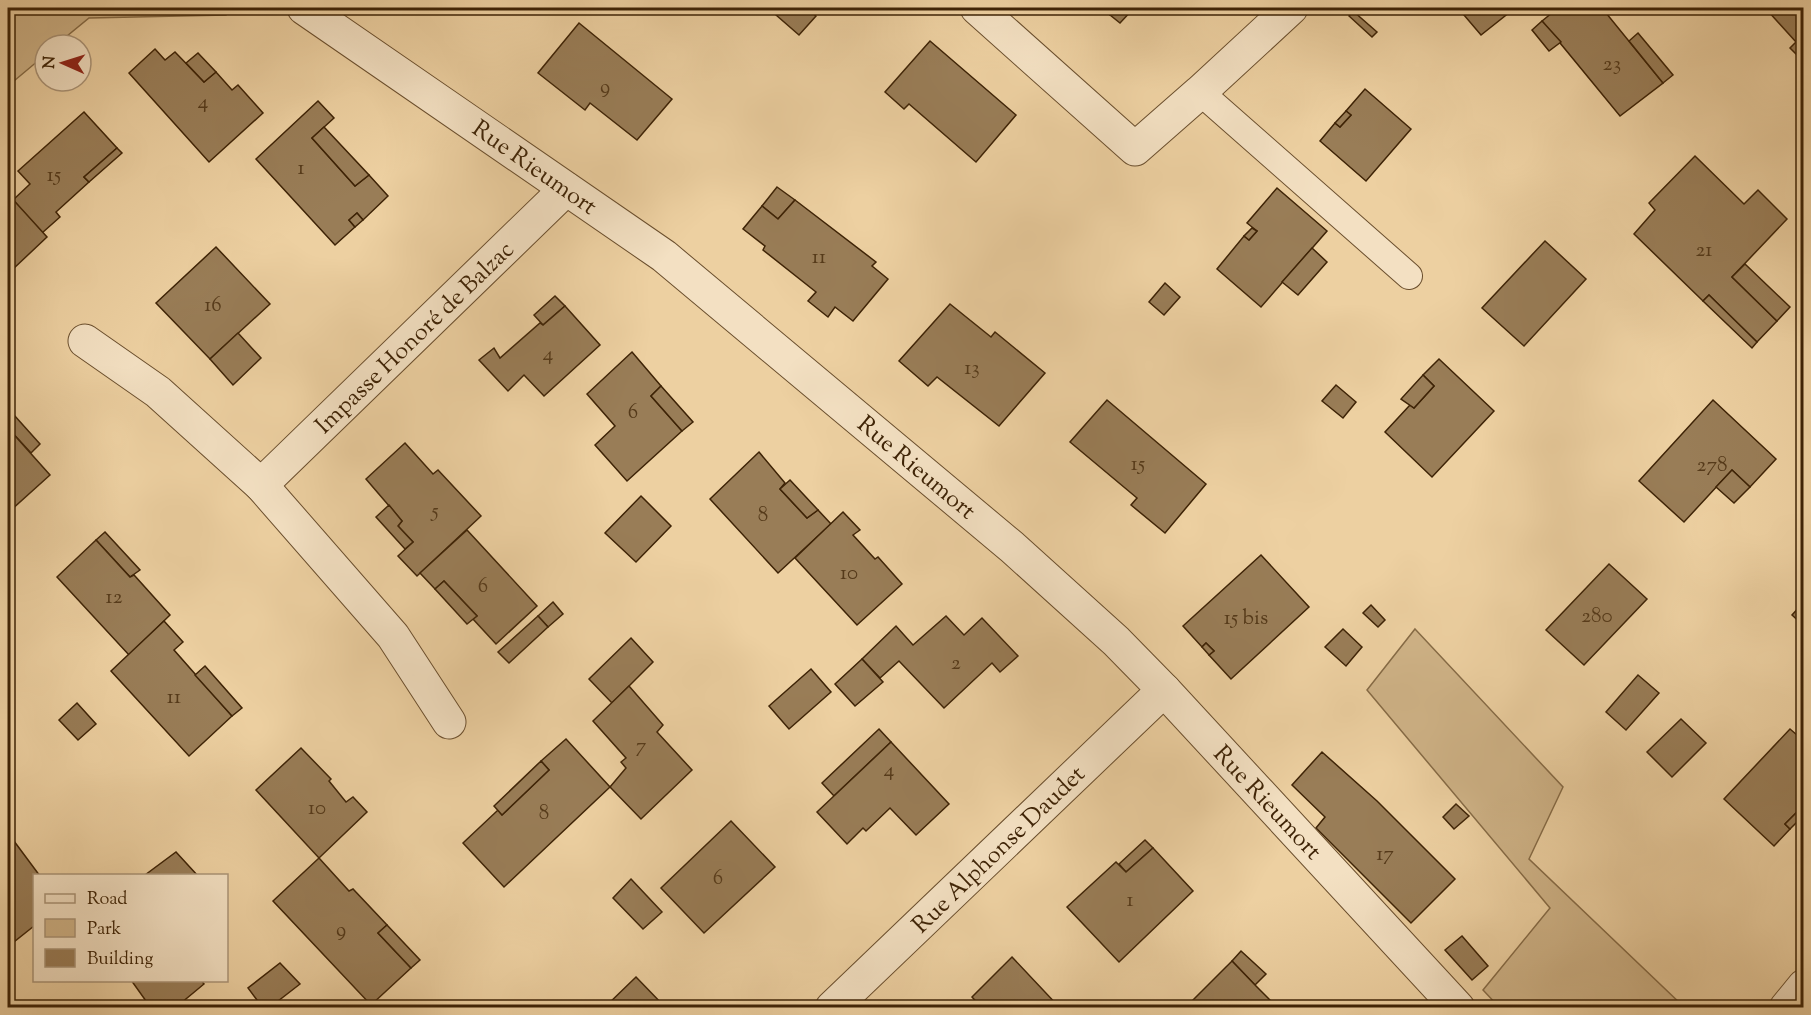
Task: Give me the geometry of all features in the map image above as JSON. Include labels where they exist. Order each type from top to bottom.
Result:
[{"type":"street","name":"Rue Rieumort","points":[[304,8],[664,256],[1012,547],[1116,641],[1164,690],[1458,1008]]},
{"type":"street","points":[[976,8],[1135,149],[1291,8]]},
{"type":"street","name":"Impasse Honoré de Balzac","points":[[261,485],[566,189]]},
{"type":"street","points":[[85,341],[158,392],[261,485],[393,636],[449,722]]},
{"type":"street","name":"Rue Alphonse Daudet","points":[[840,1004],[1164,690]]},
{"type":"street","points":[[1785,1008],[1803,986]]},
{"type":"lane","points":[[1200,92],[1408,276]]},
{"type":"green space","points":[[8,8],[227,8],[226,15],[89,18],[71,33],[33,33],[33,65],[8,86]]},
{"type":"green space","points":[[1415,629],[1563,787],[1529,859],[1684,1007],[1499,1007],[1483,990],[1550,908],[1367,690]]},
{"type":"building","points":[[768,8],[813,8],[810,11],[816,16],[799,35]]},
{"type":"building","points":[[1102,8],[1117,8],[1110,15]]},
{"type":"building","points":[[1117,8],[1134,8],[1120,23],[1110,15]]},
{"type":"building","points":[[1458,8],[1515,8],[1481,35]]},
{"type":"building","points":[[1558,8],[1602,8],[1663,83],[1620,116],[1542,21]]},
{"type":"building","points":[[1772,8],[1804,8],[1804,62],[1790,48],[1796,42],[1768,11]]},
{"type":"building","points":[[1353,11],[1377,32],[1372,37],[1349,16]]},
{"type":"building","points":[[1542,21],[1561,42],[1549,51],[1532,30]]},
{"type":"building","points":[[579,23],[672,99],[637,140],[590,103],[585,110],[538,73]]},
{"type":"building","points":[[1638,33],[1673,75],[1663,83],[1629,41]]},
{"type":"building","points":[[930,41],[1016,115],[976,162],[909,104],[904,109],[885,92]]},
{"type":"building","points":[[155,49],[165,60],[175,52],[204,82],[216,72],[232,90],[238,85],[263,113],[209,162],[129,73]]},
{"type":"building","points":[[198,53],[216,72],[204,82],[186,63]]},
{"type":"building","points":[[1365,89],[1411,129],[1366,181],[1320,141],[1335,123],[1340,127],[1351,115],[1346,111]]},
{"type":"building","points":[[318,101],[334,118],[312,138],[355,186],[369,175],[388,196],[363,220],[357,213],[349,220],[355,227],[335,245],[256,159]]},
{"type":"building","points":[[1346,111],[1351,115],[1340,127],[1335,123]]},
{"type":"building","points":[[84,112],[117,148],[84,177],[89,182],[56,212],[60,217],[42,233],[13,200],[30,184],[18,171]]},
{"type":"building","points":[[324,127],[369,175],[355,186],[312,138]]},
{"type":"building","points":[[117,148],[122,153],[89,182],[84,177]]},
{"type":"building","points":[[1695,156],[1744,204],[1758,190],[1787,219],[1732,277],[1777,321],[1757,342],[1709,295],[1703,301],[1634,234],[1655,210],[1649,203]]},
{"type":"building","points":[[777,187],[795,200],[778,219],[762,206]]},
{"type":"building","points":[[1277,188],[1327,231],[1261,307],[1217,269],[1244,236],[1249,240],[1257,231],[1247,223]]},
{"type":"building","points":[[8,194],[47,237],[12,270],[8,266]]},
{"type":"building","points":[[795,200],[876,262],[872,266],[888,279],[853,321],[835,307],[828,317],[808,301],[816,292],[763,250],[765,246],[743,229],[762,206],[778,219]]},
{"type":"building","points":[[357,213],[363,220],[355,227],[349,220]]},
{"type":"building","points":[[1252,228],[1257,231],[1249,240],[1244,236]]},
{"type":"building","points":[[1545,241],[1586,279],[1524,346],[1482,308]]},
{"type":"building","points":[[216,247],[270,304],[210,359],[156,303]]},
{"type":"building","points":[[1312,248],[1327,262],[1298,295],[1282,282]]},
{"type":"building","points":[[1745,264],[1790,307],[1777,321],[1732,277]]},
{"type":"building","points":[[1165,283],[1180,297],[1164,315],[1149,302]]},
{"type":"building","points":[[1709,295],[1757,342],[1752,348],[1703,301]]},
{"type":"building","points":[[555,296],[565,306],[543,325],[534,315]]},
{"type":"building","points":[[950,304],[991,337],[995,332],[1045,373],[999,426],[937,377],[928,386],[899,361]]},
{"type":"building","points":[[565,306],[600,345],[544,396],[524,375],[508,391],[479,360],[494,348],[500,358],[540,323],[543,325]]},
{"type":"building","points":[[238,333],[261,358],[233,385],[210,359]]},
{"type":"building","points":[[632,352],[661,386],[651,396],[682,431],[627,481],[595,445],[615,426],[587,394]]},
{"type":"building","points":[[1439,359],[1494,411],[1432,477],[1385,432],[1410,405],[1414,408],[1434,386],[1423,375]]},
{"type":"building","points":[[1423,375],[1434,386],[1414,408],[1401,399]]},
{"type":"building","points":[[1336,385],[1356,402],[1343,418],[1322,401]]},
{"type":"building","points":[[661,386],[693,422],[682,431],[651,396]]},
{"type":"building","points":[[1107,400],[1206,484],[1165,533],[1131,505],[1137,498],[1070,442]]},
{"type":"building","points":[[1713,400],[1776,459],[1750,487],[1732,470],[1684,522],[1639,481]]},
{"type":"building","points":[[8,408],[14,415],[8,421]]},
{"type":"building","points":[[14,415],[40,444],[31,453],[8,428],[8,421]]},
{"type":"building","points":[[8,428],[50,475],[10,511],[8,508]]},
{"type":"building","points":[[405,443],[433,474],[438,470],[481,516],[417,576],[398,556],[413,542],[398,526],[402,521],[366,479]]},
{"type":"building","points":[[759,452],[785,483],[780,489],[807,518],[818,510],[831,524],[778,573],[710,499]]},
{"type":"building","points":[[1732,470],[1750,487],[1734,503],[1716,487]]},
{"type":"building","points":[[790,480],[818,510],[807,518],[780,489]]},
{"type":"building","points":[[641,496],[671,526],[636,562],[605,533]]},
{"type":"building","points":[[389,505],[402,521],[398,526],[413,542],[405,549],[376,517]]},
{"type":"building","points":[[843,512],[860,530],[853,535],[875,559],[878,557],[902,584],[857,625],[795,558]]},
{"type":"building","points":[[467,530],[537,606],[496,644],[473,619],[477,616],[444,581],[435,589],[420,573]]},
{"type":"building","points":[[105,532],[140,570],[130,577],[96,540]]},
{"type":"building","points":[[96,540],[130,577],[134,575],[170,615],[129,655],[57,577]]},
{"type":"building","points":[[1261,555],[1309,607],[1231,679],[1209,655],[1214,651],[1206,643],[1202,647],[1183,626]]},
{"type":"building","points":[[1609,564],[1647,599],[1584,665],[1546,630]]},
{"type":"building","points":[[444,581],[477,616],[467,624],[435,589]]},
{"type":"building","points":[[553,602],[563,614],[548,627],[538,616]]},
{"type":"building","points":[[1804,602],[1804,626],[1792,615]]},
{"type":"building","points":[[1371,605],[1385,620],[1378,627],[1363,613]]},
{"type":"building","points":[[538,616],[548,627],[509,663],[498,652]]},
{"type":"building","points":[[946,616],[964,635],[982,618],[1018,656],[1000,672],[992,663],[944,708],[899,661],[880,678],[862,659],[896,626],[913,645]]},
{"type":"building","points":[[164,621],[183,642],[174,650],[232,716],[189,756],[111,671]]},
{"type":"building","points":[[1343,629],[1362,647],[1346,666],[1325,647]]},
{"type":"building","points":[[631,638],[653,662],[612,703],[589,679]]},
{"type":"building","points":[[1206,643],[1214,651],[1209,655],[1202,647]]},
{"type":"building","points":[[862,659],[883,682],[855,706],[835,684]]},
{"type":"building","points":[[205,666],[242,708],[232,716],[195,675]]},
{"type":"building","points":[[811,669],[831,692],[789,729],[769,706]]},
{"type":"building","points":[[1638,675],[1659,693],[1626,730],[1606,712]]},
{"type":"building","points":[[629,686],[663,725],[657,732],[692,770],[641,819],[610,787],[626,768],[621,762],[626,758],[593,721]]},
{"type":"building","points":[[77,703],[96,724],[78,740],[59,720]]},
{"type":"building","points":[[1681,719],[1706,743],[1672,777],[1647,752]]},
{"type":"building","points":[[879,729],[891,742],[834,796],[822,783]]},
{"type":"building","points":[[1790,729],[1804,741],[1804,805],[1785,824],[1790,829],[1774,846],[1724,799]]},
{"type":"building","points":[[566,739],[610,787],[504,887],[463,843],[498,810],[502,815],[549,770],[541,761]]},
{"type":"building","points":[[891,742],[949,804],[916,835],[890,808],[866,831],[863,828],[847,844],[817,812]]},
{"type":"building","points":[[301,748],[331,779],[329,781],[346,802],[353,797],[367,812],[319,858],[256,790]]},
{"type":"building","points":[[1322,752],[1377,801],[1455,879],[1411,923],[1316,828],[1325,817],[1292,785]]},
{"type":"building","points":[[541,761],[549,770],[502,815],[494,806]]},
{"type":"building","points":[[1456,804],[1469,816],[1454,829],[1443,817]]},
{"type":"building","points":[[1804,805],[1804,815],[1790,829],[1785,824]]},
{"type":"building","points":[[731,821],[775,867],[704,933],[661,888]]},
{"type":"building","points":[[8,833],[39,874],[33,874],[33,927],[10,945],[8,941]]},
{"type":"building","points":[[1145,840],[1153,848],[1126,872],[1119,864]]},
{"type":"building","points":[[1153,848],[1193,891],[1119,962],[1067,907],[1116,862],[1126,872]]},
{"type":"building","points":[[176,852],[196,874],[146,874]]},
{"type":"building","points":[[319,858],[349,891],[353,889],[387,925],[378,933],[411,968],[371,1005],[273,901]]},
{"type":"building","points":[[631,879],[662,912],[643,929],[613,898]]},
{"type":"building","points":[[387,925],[420,960],[411,968],[378,933]]},
{"type":"building","points":[[1462,936],[1488,966],[1472,980],[1445,950]]},
{"type":"building","points":[[1241,951],[1266,974],[1255,985],[1232,961]]},
{"type":"building","points":[[1012,957],[1060,1008],[982,1008],[972,997]]},
{"type":"building","points":[[1232,961],[1255,985],[1278,1008],[1186,1007]]},
{"type":"building","points":[[280,963],[300,984],[269,1008],[263,1008],[248,988]]},
{"type":"building","points":[[636,977],[666,1008],[604,1008]]},
{"type":"building","points":[[132,982],[202,982],[204,984],[175,1008],[151,1008]]}]
